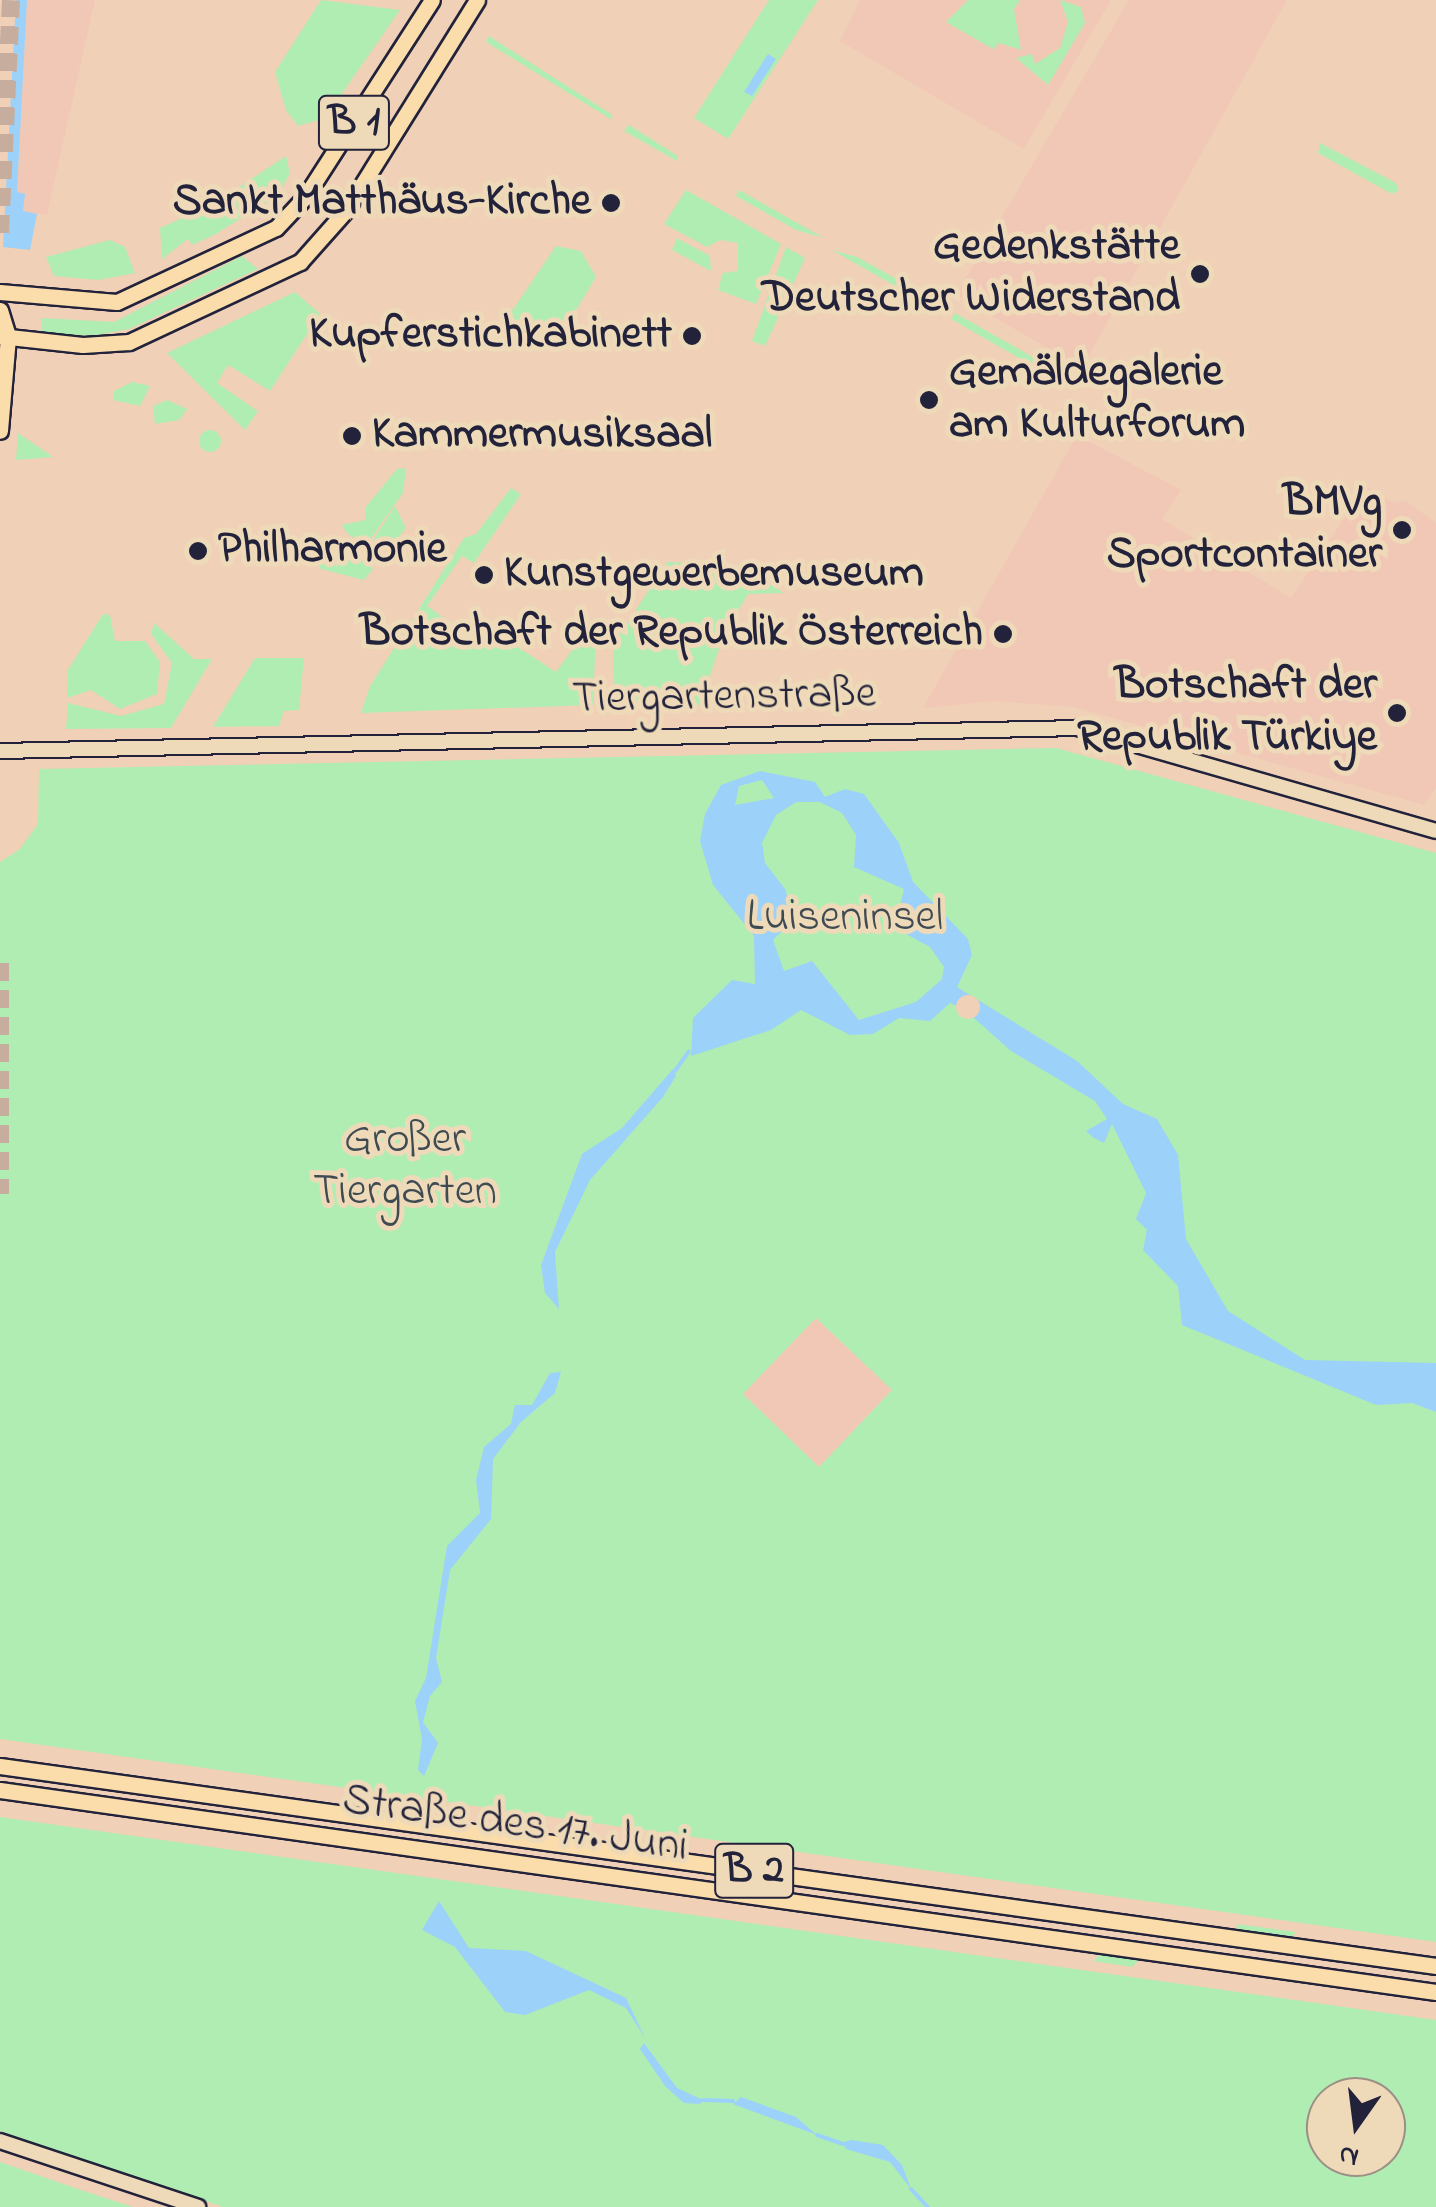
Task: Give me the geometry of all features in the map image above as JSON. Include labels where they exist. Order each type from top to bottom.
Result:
[{"type":"main road","name":"B 1","points":[[0,292],[117,302],[276,228],[306,197],[432,0]]},
{"type":"main road","name":"B 1","points":[[4,337],[129,342],[300,262],[347,209],[477,0]]},
{"type":"main road","points":[[0,310],[4,337],[0,431]]},
{"type":"main road","name":"Tiergartenstraße","points":[[0,751],[1078,728],[1436,831]]},
{"type":"main road","name":"Straße des 17. Juni","points":[[0,1766],[1436,1966]]},
{"type":"main road","name":"Straße des 17. Juni","points":[[0,1790],[1436,1992]]},
{"type":"main road","points":[[0,2140],[198,2207]]},
{"type":"shaded area","points":[[27,0],[95,0],[47,215],[22,211],[17,192]]},
{"type":"shaded area","points":[[860,0],[1111,0],[1024,149],[840,41]]},
{"type":"shaded area","points":[[1129,0],[1287,0],[1082,368],[956,295]]},
{"type":"shaded area","points":[[1077,435],[1181,490],[1162,519],[1291,598],[1366,486],[1392,502],[1406,501],[1436,523],[1436,788],[1424,805],[1074,707],[994,701],[923,708]]},
{"type":"shaded area","points":[[816,1317],[892,1390],[819,1467],[742,1394]]},
{"type":"green space","points":[[321,0],[400,10],[325,118],[298,126],[286,110],[275,72]]},
{"type":"green space","points":[[769,0],[818,0],[728,139],[694,118]]},
{"type":"green space","points":[[968,0],[1020,0],[1014,9],[1021,50],[999,43],[993,49],[946,22]]},
{"type":"green space","points":[[1060,0],[1081,7],[1085,23],[1048,85],[1016,58],[1032,54],[1035,64],[1060,48],[1068,22]]},
{"type":"green space","points":[[489,36],[611,114],[612,120],[486,42]]},
{"type":"green space","points":[[629,125],[678,156],[677,161],[624,131]]},
{"type":"green space","points":[[1320,143],[1396,183],[1399,190],[1392,194],[1318,153]]},
{"type":"green space","points":[[286,156],[290,173],[278,195],[216,234],[192,245],[188,239],[162,259],[160,228],[215,203]]},
{"type":"green space","points":[[686,190],[781,244],[756,304],[718,290],[723,273],[738,271],[738,243],[720,240],[707,247],[664,224]]},
{"type":"green space","points":[[739,190],[824,238],[796,230],[736,196]]},
{"type":"green space","points":[[677,238],[710,256],[711,271],[672,250]]},
{"type":"green space","points":[[110,240],[125,247],[135,273],[98,280],[54,276],[46,257]]},
{"type":"green space","points":[[556,246],[581,251],[596,277],[557,342],[536,345],[516,333],[510,314]]},
{"type":"green space","points":[[786,247],[805,258],[765,346],[752,341]]},
{"type":"green space","points":[[832,250],[857,257],[931,298],[927,304]]},
{"type":"green space","points":[[242,256],[258,269],[129,329],[92,336],[41,333],[42,318],[114,322]]},
{"type":"green space","points":[[295,292],[320,314],[270,391],[228,365],[217,383],[258,411],[245,430],[167,353]]},
{"type":"green space","points":[[955,313],[1056,370],[1052,377],[951,319]]},
{"type":"green space","points":[[132,382],[150,386],[140,406],[113,400],[114,391]]},
{"type":"green space","points":[[167,400],[187,409],[179,420],[155,424],[153,406]]},
{"type":"green space","points":[[210,430],[218,433],[218,449],[210,452],[202,449],[199,441],[202,433]]},
{"type":"green space","points":[[18,433],[53,457],[16,460]]},
{"type":"green space","points":[[406,468],[403,493],[369,541],[350,536],[341,525],[366,520],[365,508],[397,469]]},
{"type":"green space","points":[[511,488],[521,494],[474,563],[462,556],[427,606],[485,647],[496,633],[556,672],[589,627],[596,631],[593,705],[361,713],[370,686],[464,538],[476,534]]},
{"type":"green space","points":[[395,506],[406,528],[390,548],[371,543]]},
{"type":"green space","points":[[315,535],[339,554],[364,558],[373,569],[364,580],[321,569],[309,556]]},
{"type":"green space","points":[[667,562],[738,565],[784,593],[748,594],[723,637],[700,705],[615,706],[613,645]]},
{"type":"green space","points":[[103,614],[110,615],[115,641],[145,641],[160,662],[157,694],[120,709],[91,690],[67,698],[68,670]]},
{"type":"green space","points":[[154,623],[194,659],[212,659],[171,728],[66,729],[68,703],[121,716],[164,704],[172,663],[151,634]]},
{"type":"green space","points":[[255,658],[304,658],[299,710],[284,711],[279,726],[213,727]]},
{"type":"green space","name":"Großer Tiergarten","points":[[1056,748],[1436,853],[1436,1942],[0,1739],[0,862],[20,849],[38,824],[39,769]],"holes":[[[816,1318],[892,1390],[819,1467],[743,1394]]]},
{"type":"green space","points":[[0,1817],[1436,2020],[1436,2207],[223,2207],[0,2131]]},
{"type":"green space","points":[[1237,1924],[1296,1932],[1290,1940],[1236,1933]]},
{"type":"green space","points":[[1103,1952],[1141,1958],[1132,1967],[1093,1961]]},
{"type":"green space","points":[[0,2162],[81,2190],[133,2207],[0,2207]]},
{"type":"water","points":[[16,0],[27,0],[17,192],[25,194],[23,211],[37,214],[30,250],[3,247]]},
{"type":"water","points":[[768,54],[776,59],[752,96],[744,92]]},
{"type":"water","points":[[760,771],[815,782],[825,797],[845,789],[864,794],[899,843],[913,882],[968,939],[972,955],[957,987],[1077,1061],[1123,1104],[1157,1119],[1178,1155],[1186,1239],[1228,1311],[1305,1360],[1436,1363],[1436,1412],[1412,1403],[1376,1405],[1182,1325],[1178,1286],[1143,1250],[1147,1230],[1136,1219],[1146,1193],[1112,1124],[1104,1143],[1094,1138],[1086,1131],[1107,1119],[1095,1101],[1011,1051],[965,1010],[950,1003],[930,1021],[899,1018],[873,1034],[850,1035],[801,1010],[771,1030],[691,1056],[693,1018],[732,980],[755,984],[754,936],[713,885],[700,841],[705,814],[721,785]],"holes":[[[762,780],[774,798],[735,805],[739,786]],[[796,802],[820,802],[842,813],[856,835],[854,867],[904,889],[895,928],[930,947],[944,967],[942,979],[916,1002],[859,1020],[812,961],[784,971],[773,940],[794,919],[785,889],[765,863],[762,843],[776,815]]]},
{"type":"water","points":[[673,1069],[676,1076],[663,1097],[590,1180],[555,1252],[559,1309],[545,1293],[541,1265],[582,1154],[622,1128]]},
{"type":"water","points":[[561,1372],[555,1393],[521,1422],[493,1459],[491,1519],[450,1570],[436,1658],[442,1682],[430,1696],[423,1722],[438,1743],[424,1776],[418,1770],[422,1739],[415,1701],[426,1678],[447,1546],[480,1513],[476,1480],[484,1447],[511,1424],[515,1405],[532,1405],[550,1373]]},
{"type":"water","points":[[439,1901],[469,1948],[526,1951],[626,1998],[645,2038],[626,2008],[589,1990],[525,2015],[505,2012],[455,1947],[422,1930]]},
{"type":"water","points":[[644,2043],[677,2088],[703,2100],[700,2104],[684,2103],[665,2086],[640,2049]]},
{"type":"water","points":[[741,2097],[796,2117],[817,2135],[733,2104]]},
{"type":"water","points":[[843,2142],[883,2145],[902,2165],[911,2189],[890,2162],[846,2149]]},
{"type":"pier","points":[[968,995],[980,1007],[968,1019],[956,1007]]},
{"type":"waterway","points":[[675,1071],[689,1051]]},
{"type":"waterway","points":[[703,2100],[733,2101]]},
{"type":"waterway","points":[[817,2135],[843,2144]]},
{"type":"waterway","points":[[911,2189],[928,2207]]},
{"type":"tunnel","points":[[0,233],[11,0]]},
{"type":"tunnel","points":[[0,963],[0,1194]]},
{"type":"place","name":"Sankt Matthäus-Kirche","points":[[611,203]]},
{"type":"place","name":"Gedenkstätte Deutscher Widerstand","points":[[1200,274]]},
{"type":"place","name":"Kupferstichkabinett","points":[[692,336]]},
{"type":"place","name":"Gemäldegalerie am Kulturforum","points":[[929,400]]},
{"type":"place","name":"Kammermusiksaal","points":[[352,436]]},
{"type":"place","name":"BMVg Sportcontainer","points":[[1402,530]]},
{"type":"place","name":"Philharmonie","points":[[198,551]]},
{"type":"place","name":"Kunstgewerbemuseum","points":[[484,575]]},
{"type":"place","name":"Botschaft der Republik Österreich","points":[[1003,634]]},
{"type":"place","name":"Botschaft der Republik Türkiye","points":[[1397,713]]},
{"type":"park label","name":"Luiseninsel","points":[[845,919]]}]
